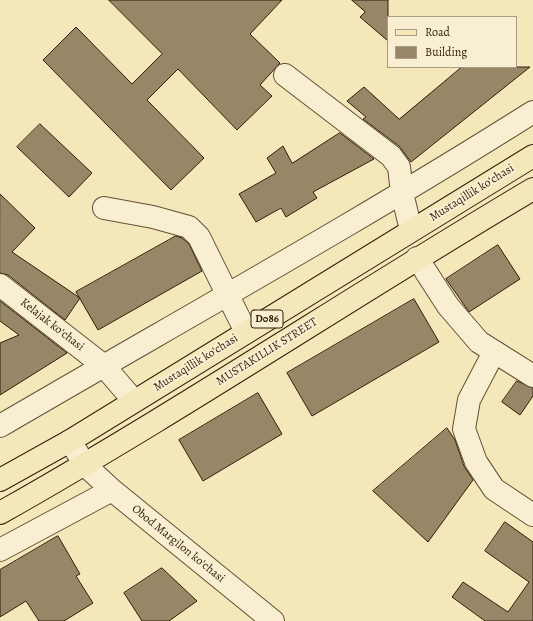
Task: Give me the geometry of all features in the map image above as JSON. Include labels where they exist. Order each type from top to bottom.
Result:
[{"type":"main road","name":"Mustaqillik koʻchasi","points":[[0,480],[70,441],[533,156]]},
{"type":"main road","name":"MUSTAKILLIK STREET","points":[[0,514],[85,466],[417,258],[533,189]]},
{"type":"street","points":[[285,76],[391,156],[399,167],[402,193],[412,230]]},
{"type":"street","points":[[0,426],[228,293],[268,273],[402,193],[533,112]]},
{"type":"street","points":[[104,208],[153,217],[189,227],[199,237],[246,332]]},
{"type":"street","points":[[417,258],[448,306],[479,342],[533,376]]},
{"type":"street","name":"Kelajak koʻchasi","points":[[0,285],[104,366],[134,401]]},
{"type":"street","points":[[494,352],[469,400],[464,429],[476,462],[494,489],[533,515]]},
{"type":"street","name":"Obod Margilon koʻchasi","points":[[70,441],[85,466],[112,490],[273,621]]},
{"type":"street","points":[[0,550],[112,490]]},
{"type":"building","points":[[109,0],[282,0],[250,34],[280,63],[260,85],[272,96],[237,130],[178,69],[147,100],[204,158],[171,190],[43,60],[76,27],[132,84],[162,54]]},
{"type":"building","points":[[352,0],[388,0],[387,40],[360,17],[365,12]]},
{"type":"building","points":[[530,67],[411,162],[399,146],[363,119],[366,117],[347,101],[364,87],[399,119],[461,68]]},
{"type":"building","points":[[40,124],[92,173],[69,197],[17,147]]},
{"type":"building","points":[[340,133],[374,159],[313,192],[317,198],[286,217],[281,208],[256,222],[239,194],[276,173],[267,158],[283,146],[292,163]]},
{"type":"building","points":[[0,194],[35,228],[12,252],[80,298],[65,320],[8,275],[0,273]]},
{"type":"building","points":[[176,236],[182,238],[189,244],[202,271],[98,330],[76,292]]},
{"type":"building","points":[[498,245],[520,279],[469,312],[446,279]]},
{"type":"building","points":[[414,299],[439,342],[312,416],[287,373]]},
{"type":"building","points":[[0,301],[67,353],[0,395],[0,343],[19,335],[0,321]]},
{"type":"building","points":[[517,381],[533,388],[533,396],[520,415],[502,402]]},
{"type":"building","points":[[258,393],[282,434],[203,481],[179,440]]},
{"type":"building","points":[[447,428],[455,440],[464,466],[473,480],[428,542],[373,491]]},
{"type":"building","points":[[505,522],[533,542],[533,621],[485,621],[452,597],[463,582],[508,612],[529,582],[485,551]]},
{"type":"building","points":[[58,536],[80,574],[76,576],[93,603],[64,621],[39,621],[26,601],[0,617],[0,570]]},
{"type":"building","points":[[162,568],[197,601],[169,621],[142,621],[124,593]]}]
